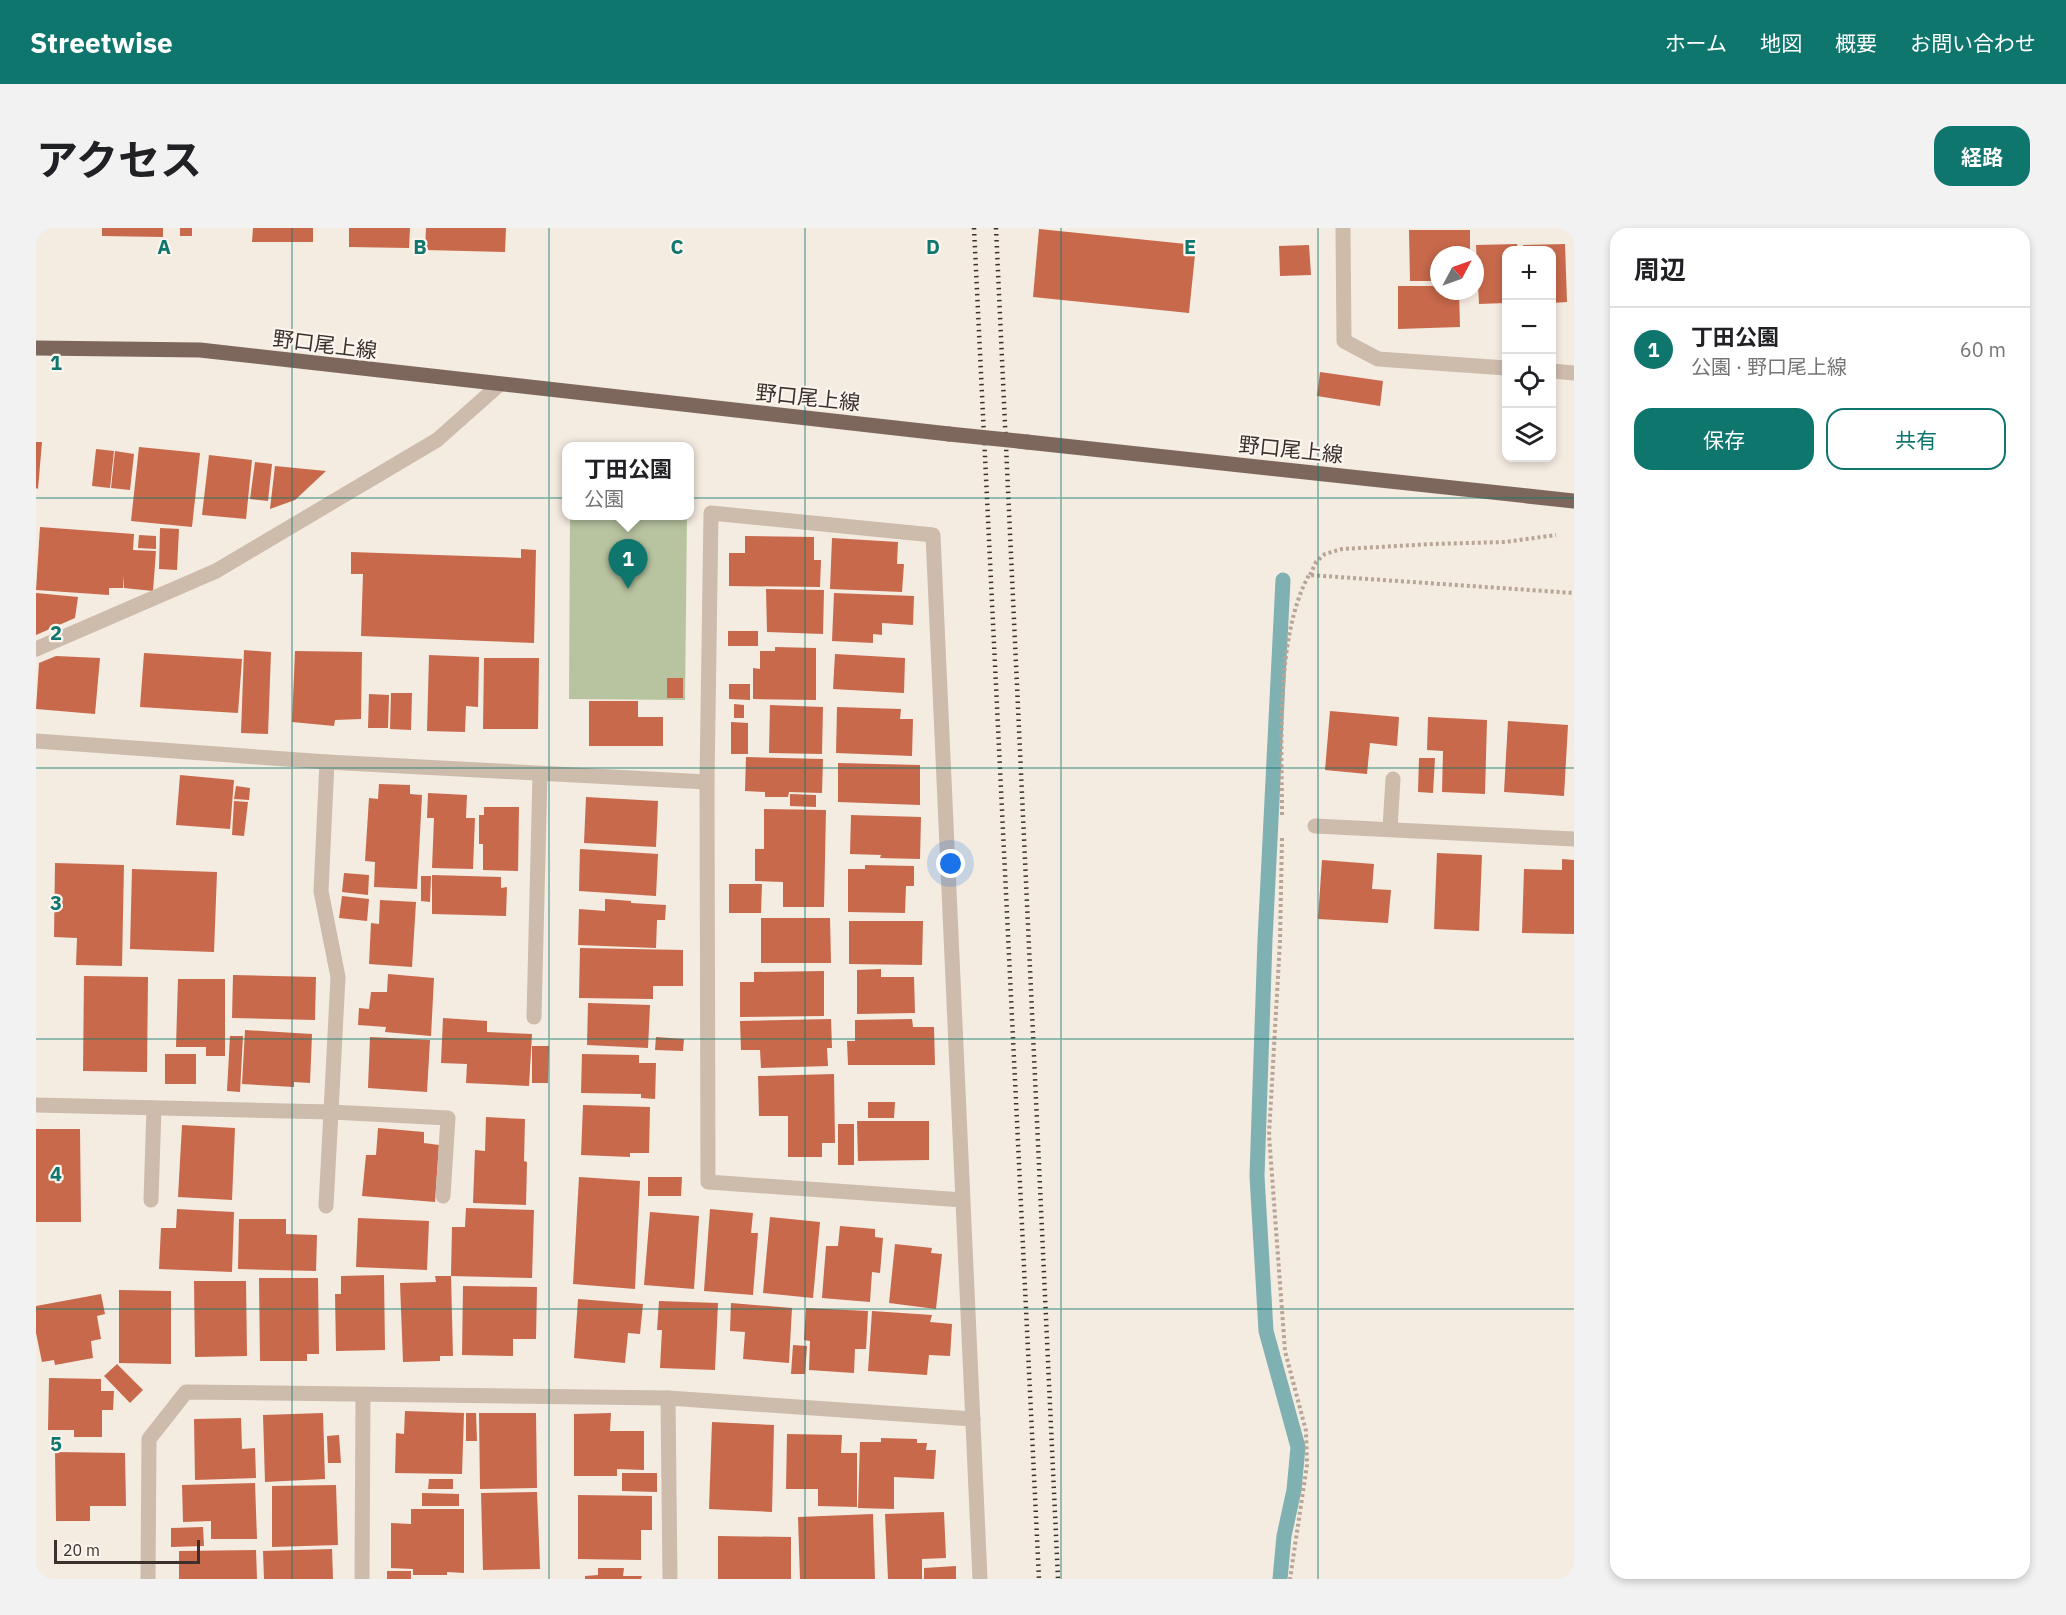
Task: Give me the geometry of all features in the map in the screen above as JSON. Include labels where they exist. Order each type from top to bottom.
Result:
[{"type":"main road","name":"野口尾上線","points":[[36,348],[200,350],[499,385],[1574,501]]},
{"type":"street","points":[[1343,228],[1344,341],[1378,359],[1502,368]]},
{"type":"street","points":[[1556,371],[1574,373]]},
{"type":"street","points":[[36,649],[216,571],[437,440],[499,385]]},
{"type":"street","points":[[963,1200],[708,1182],[707,782],[711,513],[933,535],[973,1419],[980,1579]]},
{"type":"street","points":[[36,741],[327,762],[707,782]]},
{"type":"street","points":[[326,1206],[338,977],[321,891],[327,762]]},
{"type":"street","points":[[534,1017],[540,774]]},
{"type":"street","points":[[1390,828],[1393,779]]},
{"type":"street","points":[[1315,826],[1574,839]]},
{"type":"street","points":[[36,1105],[331,1112],[448,1118],[443,1196]]},
{"type":"street","points":[[151,1200],[154,1108]]},
{"type":"street","points":[[147,1579],[149,1439],[186,1392],[668,1398],[973,1419]]},
{"type":"street","points":[[362,1579],[363,1395]]},
{"type":"street","points":[[668,1398],[670,1579]]},
{"type":"path","points":[[1282,826],[1285,669],[1294,612],[1300,593],[1316,562],[1325,554],[1342,549],[1434,543],[1505,542],[1558,535]]},
{"type":"path","points":[[1309,575],[1574,593]]},
{"type":"path","points":[[1282,837],[1280,941],[1269,1135],[1285,1351],[1306,1431],[1307,1465],[1290,1579]]},
{"type":"green space","points":[[570,520],[687,520],[685,700],[569,699]]},
{"type":"building","points":[[102,228],[163,228],[163,237],[102,236]]},
{"type":"building","points":[[180,228],[192,228],[192,236],[180,236]]},
{"type":"building","points":[[253,228],[313,228],[313,242],[252,242]]},
{"type":"building","points":[[349,228],[410,228],[409,248],[349,247]]},
{"type":"building","points":[[426,228],[506,228],[505,252],[425,250]]},
{"type":"building","points":[[1039,229],[1196,245],[1189,313],[1033,297]]},
{"type":"building","points":[[1409,230],[1470,230],[1470,246],[1430,246],[1430,281],[1410,281]]},
{"type":"building","points":[[1517,244],[1517,246],[1502,246],[1502,303],[1479,304],[1479,300],[1484,300],[1484,246],[1476,245]]},
{"type":"building","points":[[1565,244],[1567,302],[1556,303],[1556,246],[1523,245]]},
{"type":"building","points":[[1309,245],[1311,275],[1280,276],[1279,246]]},
{"type":"building","points":[[1398,286],[1430,286],[1430,300],[1459,300],[1460,327],[1398,329]]},
{"type":"building","points":[[1320,372],[1383,381],[1380,406],[1317,396]]},
{"type":"building","points":[[36,442],[42,442],[38,489],[36,488]]},
{"type":"building","points":[[139,447],[200,453],[192,527],[131,521]]},
{"type":"building","points":[[96,449],[114,451],[110,488],[92,486]]},
{"type":"building","points":[[115,451],[134,454],[130,490],[111,488]]},
{"type":"building","points":[[209,455],[252,460],[246,519],[202,515]]},
{"type":"building","points":[[255,462],[272,464],[268,501],[250,499]]},
{"type":"building","points":[[275,466],[326,471],[295,500],[270,509]]},
{"type":"building","points":[[40,527],[134,534],[133,550],[156,551],[153,591],[124,588],[124,576],[123,588],[109,588],[109,595],[36,590]]},
{"type":"building","points":[[160,528],[179,529],[177,570],[159,569]]},
{"type":"building","points":[[139,535],[156,536],[156,549],[138,548]]},
{"type":"building","points":[[745,536],[814,537],[814,560],[821,560],[820,587],[729,586],[729,553],[745,553]]},
{"type":"building","points":[[832,538],[898,542],[897,564],[904,564],[902,592],[830,589]]},
{"type":"building","points":[[521,549],[536,550],[534,643],[361,636],[363,574],[351,574],[351,552],[521,558]]},
{"type":"building","points":[[766,589],[824,590],[823,634],[767,632]]},
{"type":"building","points":[[36,593],[78,597],[75,618],[36,635]]},
{"type":"building","points":[[834,593],[914,596],[913,625],[882,623],[882,635],[873,634],[873,643],[832,641]]},
{"type":"building","points":[[728,631],[758,631],[758,646],[728,646]]},
{"type":"building","points":[[775,647],[816,648],[816,700],[753,699],[753,668],[760,669],[760,651],[775,651]]},
{"type":"building","points":[[244,650],[271,652],[268,734],[241,733]]},
{"type":"building","points":[[295,651],[362,652],[361,719],[335,720],[334,726],[292,722]]},
{"type":"building","points":[[144,653],[242,659],[238,713],[140,707]]},
{"type":"building","points":[[835,654],[905,658],[904,693],[833,689]]},
{"type":"building","points":[[429,655],[479,657],[478,707],[466,706],[465,732],[427,731]]},
{"type":"building","points":[[56,656],[100,658],[95,714],[36,709],[39,663]]},
{"type":"building","points":[[484,658],[539,658],[538,729],[483,729]]},
{"type":"building","points":[[667,678],[683,678],[683,698],[667,698]]},
{"type":"building","points":[[729,684],[750,684],[750,700],[729,699]]},
{"type":"building","points":[[391,693],[412,693],[411,730],[390,729]]},
{"type":"building","points":[[369,694],[389,695],[388,728],[368,728]]},
{"type":"building","points":[[589,701],[638,701],[638,717],[663,717],[663,746],[589,746]]},
{"type":"building","points":[[734,704],[744,705],[744,718],[734,718]]},
{"type":"building","points":[[770,705],[823,707],[822,754],[769,753]]},
{"type":"building","points":[[837,707],[901,709],[900,719],[913,719],[912,756],[836,753]]},
{"type":"building","points":[[1330,711],[1399,717],[1397,746],[1370,743],[1367,774],[1325,770]]},
{"type":"building","points":[[1428,717],[1487,720],[1485,794],[1442,792],[1443,751],[1427,750]]},
{"type":"building","points":[[1508,721],[1568,725],[1564,796],[1504,792]]},
{"type":"building","points":[[731,722],[748,723],[748,754],[731,754]]},
{"type":"building","points":[[746,757],[823,759],[822,793],[789,792],[788,797],[765,797],[765,792],[745,791]]},
{"type":"building","points":[[1419,758],[1435,758],[1433,793],[1418,792]]},
{"type":"building","points":[[838,763],[920,765],[920,805],[838,802]]},
{"type":"building","points":[[180,775],[234,780],[230,829],[176,825]]},
{"type":"building","points":[[379,784],[410,785],[410,794],[422,795],[417,889],[374,887],[375,862],[365,861],[369,798],[378,799]]},
{"type":"building","points":[[236,786],[250,788],[249,800],[234,799]]},
{"type":"building","points":[[428,793],[467,795],[466,818],[475,818],[473,869],[432,868],[434,818],[427,818]]},
{"type":"building","points":[[790,794],[816,795],[816,807],[790,806]]},
{"type":"building","points":[[586,797],[658,801],[656,847],[584,843]]},
{"type":"building","points":[[234,801],[248,802],[244,836],[232,835]]},
{"type":"building","points":[[484,807],[519,807],[518,871],[483,870],[483,844],[479,844],[479,815],[484,815]]},
{"type":"building","points":[[764,809],[826,810],[824,907],[783,907],[783,882],[755,881],[755,849],[764,849]]},
{"type":"building","points":[[851,815],[921,817],[920,859],[880,858],[881,855],[850,854]]},
{"type":"building","points":[[580,849],[658,854],[656,896],[579,891]]},
{"type":"building","points":[[1437,853],[1482,855],[1479,931],[1434,929]]},
{"type":"building","points":[[1562,859],[1574,860],[1574,934],[1522,933],[1524,869],[1562,870]]},
{"type":"building","points":[[1322,860],[1374,864],[1372,889],[1391,890],[1388,923],[1318,919]]},
{"type":"building","points":[[55,863],[124,865],[122,966],[76,965],[77,938],[54,937]]},
{"type":"building","points":[[865,865],[914,866],[914,886],[906,886],[905,913],[848,912],[848,869],[865,869]]},
{"type":"building","points":[[132,869],[217,872],[214,952],[130,949]]},
{"type":"building","points":[[344,873],[369,875],[368,895],[342,892]]},
{"type":"building","points":[[432,875],[501,877],[501,888],[507,887],[506,916],[432,914]]},
{"type":"building","points":[[421,876],[431,876],[430,902],[421,901]]},
{"type":"building","points":[[729,884],[762,884],[761,913],[729,913]]},
{"type":"building","points":[[342,896],[369,899],[367,921],[339,918]]},
{"type":"building","points":[[605,899],[666,905],[665,920],[657,920],[656,948],[578,945],[579,909],[605,911]]},
{"type":"building","points":[[380,900],[416,902],[412,967],[369,964],[371,923],[379,924]]},
{"type":"building","points":[[761,918],[830,918],[831,963],[761,963]]},
{"type":"building","points":[[849,921],[923,921],[922,965],[849,964]]},
{"type":"building","points":[[580,948],[683,950],[683,986],[653,986],[653,999],[579,998]]},
{"type":"building","points":[[881,969],[881,977],[914,977],[915,1013],[857,1014],[857,970]]},
{"type":"building","points":[[824,971],[824,1016],[740,1017],[740,982],[754,982],[754,972]]},
{"type":"building","points":[[388,974],[434,978],[431,1036],[385,1032],[386,1027],[358,1025],[359,1008],[369,1009],[371,992],[387,992]]},
{"type":"building","points":[[233,975],[316,977],[315,1020],[232,1018]]},
{"type":"building","points":[[84,976],[148,977],[147,1072],[83,1071]]},
{"type":"building","points":[[178,979],[225,979],[225,1056],[206,1056],[206,1047],[176,1047]]},
{"type":"building","points":[[588,1003],[650,1005],[648,1048],[587,1045]]},
{"type":"building","points":[[443,1018],[487,1021],[487,1032],[532,1034],[529,1086],[466,1083],[467,1064],[441,1063]]},
{"type":"building","points":[[831,1019],[832,1048],[827,1048],[828,1066],[761,1068],[760,1050],[741,1050],[740,1021]]},
{"type":"building","points":[[912,1019],[913,1027],[934,1027],[935,1065],[848,1065],[847,1041],[855,1041],[855,1020]]},
{"type":"building","points":[[245,1030],[312,1034],[310,1083],[294,1082],[294,1087],[242,1084]]},
{"type":"building","points":[[230,1036],[243,1036],[240,1092],[227,1091]]},
{"type":"building","points":[[370,1037],[430,1040],[427,1092],[368,1088]]},
{"type":"building","points":[[656,1037],[684,1039],[683,1051],[655,1050]]},
{"type":"building","points":[[532,1046],[549,1046],[548,1083],[532,1083]]},
{"type":"building","points":[[165,1054],[196,1054],[196,1084],[165,1084]]},
{"type":"building","points":[[582,1054],[639,1055],[639,1063],[656,1063],[655,1099],[641,1098],[641,1094],[581,1093]]},
{"type":"building","points":[[834,1074],[835,1143],[822,1143],[822,1157],[788,1157],[788,1116],[759,1116],[758,1076]]},
{"type":"building","points":[[868,1102],[895,1102],[894,1118],[868,1118]]},
{"type":"building","points":[[583,1105],[650,1107],[649,1153],[630,1153],[630,1157],[581,1155]]},
{"type":"building","points":[[486,1117],[525,1119],[526,1205],[473,1203],[475,1150],[485,1151]]},
{"type":"building","points":[[857,1121],[929,1121],[929,1160],[858,1161]]},
{"type":"building","points":[[838,1124],[854,1124],[854,1165],[838,1165]]},
{"type":"building","points":[[182,1125],[235,1128],[232,1200],[178,1197]]},
{"type":"building","points":[[378,1128],[424,1132],[424,1143],[439,1145],[435,1202],[362,1196],[366,1155],[376,1155]]},
{"type":"building","points":[[36,1129],[80,1129],[81,1222],[36,1222]]},
{"type":"building","points":[[579,1177],[640,1181],[635,1289],[573,1284]]},
{"type":"building","points":[[648,1177],[682,1177],[681,1196],[648,1196]]},
{"type":"building","points":[[466,1208],[534,1210],[532,1278],[451,1276],[452,1227],[465,1227]]},
{"type":"building","points":[[177,1209],[234,1212],[232,1272],[159,1269],[161,1228],[176,1228]]},
{"type":"building","points":[[710,1209],[753,1213],[751,1233],[758,1233],[753,1295],[704,1291]]},
{"type":"building","points":[[650,1212],[699,1216],[694,1289],[644,1285]]},
{"type":"building","points":[[770,1217],[820,1222],[813,1298],[763,1293]]},
{"type":"building","points":[[358,1218],[429,1221],[427,1270],[356,1267]]},
{"type":"building","points":[[239,1219],[286,1219],[286,1234],[317,1235],[316,1271],[238,1269]]},
{"type":"building","points":[[840,1226],[875,1229],[875,1237],[883,1238],[880,1273],[872,1272],[870,1302],[822,1298],[826,1246],[838,1246]]},
{"type":"building","points":[[895,1244],[932,1248],[931,1253],[942,1254],[936,1309],[889,1303]]},
{"type":"building","points":[[384,1275],[385,1350],[336,1351],[335,1294],[341,1294],[341,1276]]},
{"type":"building","points":[[435,1276],[451,1276],[453,1356],[440,1356],[440,1361],[403,1362],[400,1283],[436,1282]]},
{"type":"building","points":[[259,1278],[318,1278],[319,1354],[307,1354],[307,1361],[260,1361]]},
{"type":"building","points":[[194,1281],[246,1281],[247,1356],[195,1357]]},
{"type":"building","points":[[463,1286],[537,1287],[536,1339],[513,1339],[513,1356],[462,1355]]},
{"type":"building","points":[[119,1290],[171,1291],[171,1364],[119,1363]]},
{"type":"building","points":[[101,1294],[105,1314],[97,1316],[101,1339],[91,1341],[93,1358],[55,1365],[54,1360],[42,1362],[36,1333],[36,1306]]},
{"type":"building","points":[[578,1299],[643,1304],[640,1334],[628,1333],[625,1363],[574,1358]]},
{"type":"building","points":[[659,1301],[718,1303],[715,1370],[660,1368],[662,1330],[657,1330]]},
{"type":"building","points":[[731,1303],[792,1308],[789,1363],[743,1359],[745,1332],[730,1331]]},
{"type":"building","points":[[806,1308],[868,1311],[866,1349],[855,1349],[854,1373],[809,1370],[810,1341],[804,1340]]},
{"type":"building","points":[[872,1311],[932,1315],[930,1322],[952,1324],[950,1356],[929,1355],[927,1375],[868,1371]]},
{"type":"building","points":[[793,1345],[807,1346],[805,1374],[791,1374]]},
{"type":"building","points":[[117,1364],[143,1390],[130,1403],[104,1376]]},
{"type":"building","points":[[49,1378],[101,1379],[101,1391],[114,1391],[113,1410],[102,1410],[102,1437],[74,1437],[74,1430],[48,1430]]},
{"type":"building","points":[[405,1411],[464,1413],[462,1474],[395,1473],[396,1433],[404,1434]]},
{"type":"building","points":[[323,1413],[325,1479],[265,1482],[263,1415]]},
{"type":"building","points":[[466,1413],[476,1413],[477,1441],[466,1441]]},
{"type":"building","points":[[479,1413],[536,1413],[537,1488],[480,1489]]},
{"type":"building","points":[[611,1413],[610,1431],[644,1431],[644,1470],[617,1469],[617,1476],[574,1476],[574,1414]]},
{"type":"building","points":[[241,1418],[242,1449],[255,1448],[256,1478],[195,1480],[194,1419]]},
{"type":"building","points":[[712,1422],[774,1425],[772,1512],[709,1509]]},
{"type":"building","points":[[787,1434],[842,1435],[841,1453],[857,1453],[857,1507],[818,1506],[818,1489],[786,1489]]},
{"type":"building","points":[[339,1435],[341,1463],[328,1463],[327,1436]]},
{"type":"building","points":[[881,1438],[917,1439],[917,1443],[927,1443],[926,1450],[936,1450],[934,1479],[894,1477],[894,1509],[858,1508],[860,1442],[881,1442]]},
{"type":"building","points":[[55,1452],[125,1453],[126,1506],[90,1506],[90,1521],[56,1521]]},
{"type":"building","points":[[622,1473],[657,1473],[657,1492],[622,1491]]},
{"type":"building","points":[[429,1479],[453,1479],[453,1489],[428,1489]]},
{"type":"building","points":[[255,1483],[257,1539],[211,1539],[211,1521],[183,1522],[182,1485]]},
{"type":"building","points":[[336,1485],[338,1545],[272,1547],[272,1486]]},
{"type":"building","points":[[537,1492],[540,1569],[483,1570],[481,1493]]},
{"type":"building","points":[[422,1493],[459,1494],[459,1506],[422,1506]]},
{"type":"building","points":[[578,1495],[652,1496],[652,1530],[641,1530],[641,1560],[578,1559]]},
{"type":"building","points":[[411,1509],[464,1509],[464,1573],[413,1575],[413,1569],[391,1568],[391,1523],[411,1524]]},
{"type":"building","points":[[944,1512],[946,1558],[922,1559],[922,1579],[888,1579],[885,1514]]},
{"type":"building","points":[[873,1514],[875,1579],[800,1579],[798,1517]]},
{"type":"building","points":[[203,1527],[204,1546],[171,1547],[171,1528]]},
{"type":"building","points":[[718,1536],[791,1537],[791,1579],[718,1579]]},
{"type":"building","points":[[332,1549],[333,1579],[264,1579],[263,1551]]},
{"type":"building","points":[[256,1550],[257,1579],[179,1579],[179,1551]]},
{"type":"building","points":[[956,1566],[956,1579],[924,1579],[924,1568]]},
{"type":"building","points":[[598,1568],[624,1568],[623,1576],[642,1576],[641,1579],[585,1579],[585,1576],[598,1575]]},
{"type":"building","points":[[387,1571],[411,1571],[411,1579],[387,1579]]},
{"type":"waterway","points":[[1280,1579],[1284,1536],[1294,1490],[1298,1447],[1266,1331],[1257,1176],[1265,940],[1283,580]]},
{"type":"railway","points":[[974,228],[1039,1579]]},
{"type":"railway","points":[[996,228],[1058,1579]]},
{"type":"place","name":"丁田公園","points":[[628,589]]}]
